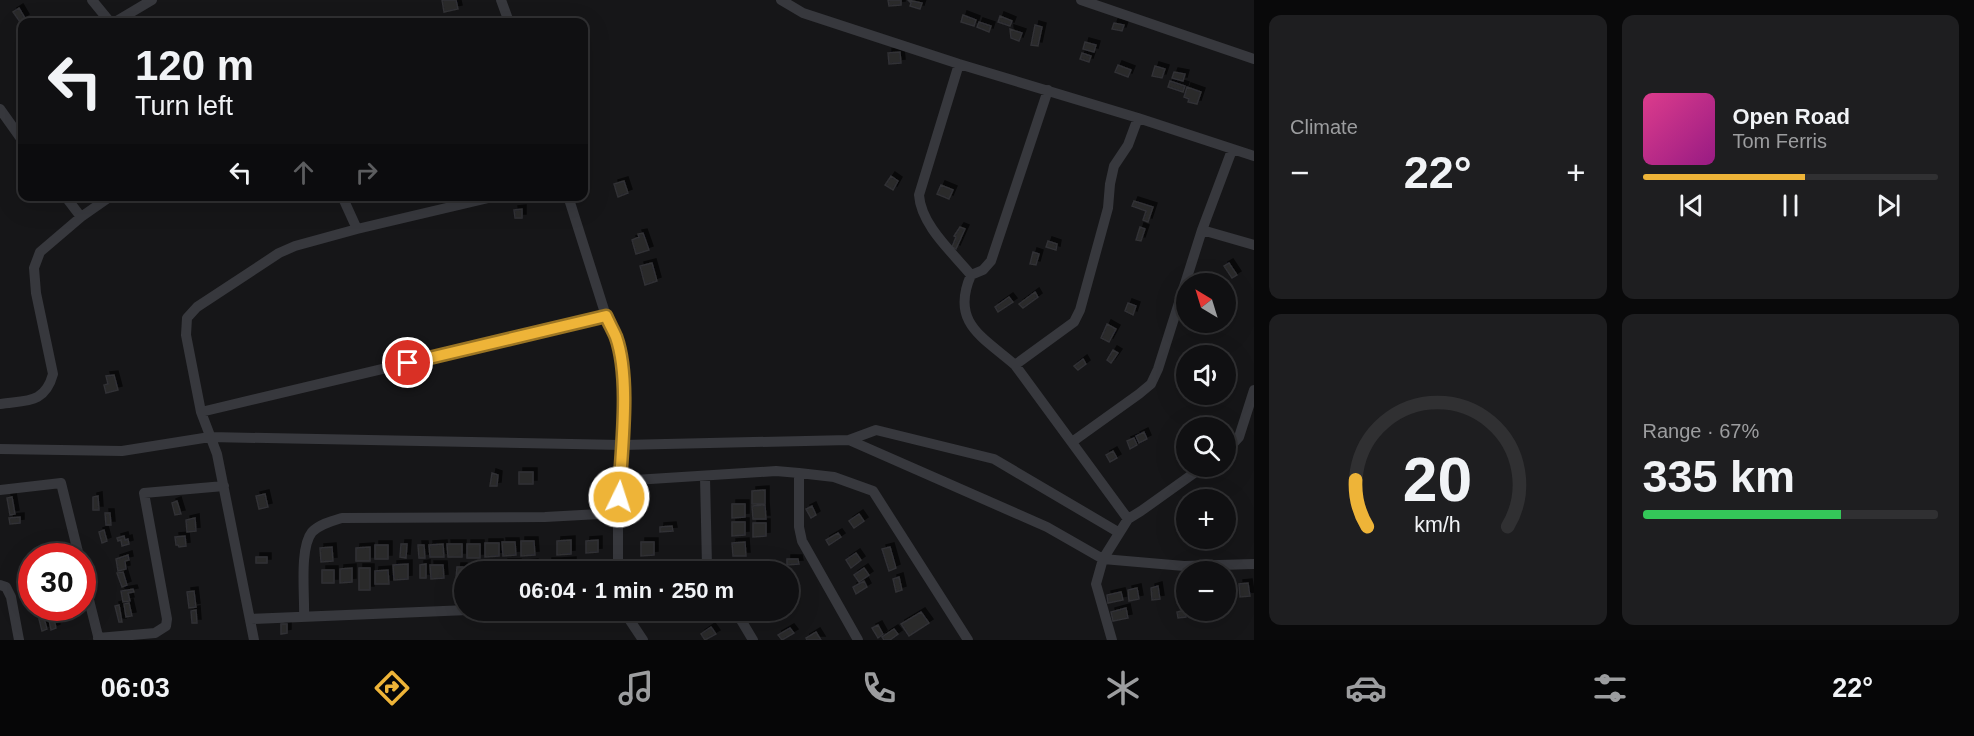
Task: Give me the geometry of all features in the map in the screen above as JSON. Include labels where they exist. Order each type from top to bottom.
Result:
[{"type":"street","points":[[92,0],[107,18]]},
{"type":"street","points":[[122,18],[152,0]]},
{"type":"street","points":[[501,0],[508,18]]},
{"type":"street","points":[[781,0],[803,13],[1254,156]]},
{"type":"street","points":[[1081,0],[1254,59]]},
{"type":"street","points":[[959,64],[919,195],[920,207],[925,219],[971,275]]},
{"type":"street","points":[[1048,90],[992,261],[982,270],[971,275],[963,299],[970,327],[1015,365],[1128,519]]},
{"type":"street","points":[[1,112],[18,135]]},
{"type":"street","points":[[1015,365],[1074,322],[1080,310],[1108,208],[1114,166],[1128,145],[1138,118]]},
{"type":"street","points":[[1072,442],[1150,384],[1158,369],[1202,230],[1232,150]]},
{"type":"street","points":[[69,201],[81,217]]},
{"type":"street","points":[[0,404],[37,399],[50,388],[53,374],[36,293],[34,268],[40,252],[104,201]]},
{"type":"street","points":[[344,201],[357,229]]},
{"type":"street","points":[[254,640],[217,454],[201,412],[186,335],[187,318],[197,306],[279,253],[295,246],[476,201]]},
{"type":"street","points":[[570,201],[606,316],[616,338],[622,377],[618,561]]},
{"type":"street","points":[[1202,230],[1254,245]]},
{"type":"street","points":[[201,412],[606,316]]},
{"type":"street","points":[[1236,440],[1254,390]]},
{"type":"street","points":[[0,448],[122,451],[210,437],[622,445],[849,440],[876,430],[994,459],[1118,532]]},
{"type":"street","points":[[849,440],[1047,527],[1103,559],[1184,566],[1254,564]]},
{"type":"street","points":[[620,481],[776,471],[834,477],[873,490],[968,640]]},
{"type":"street","points":[[799,473],[799,527],[802,542],[858,640]]},
{"type":"street","points":[[705,477],[707,561]]},
{"type":"street","points":[[1112,640],[1096,584],[1103,559],[1128,519],[1189,477]]},
{"type":"street","points":[[0,490],[61,483],[76,543]]},
{"type":"street","points":[[94,621],[98,639],[155,633],[166,626],[167,619],[144,493],[224,486]]},
{"type":"street","points":[[304,617],[305,548],[312,533],[324,524],[342,518],[446,519],[618,513]]},
{"type":"street","points":[[0,585],[6,587],[11,597],[20,640]]},
{"type":"street","points":[[251,620],[454,611]]},
{"type":"street","points":[[630,621],[643,640]]},
{"type":"street","points":[[742,621],[753,640]]},
{"type":"building","points":[[442,0],[456,0],[458,9],[444,12]]},
{"type":"building","points":[[888,0],[901,0],[901,5],[889,6]]},
{"type":"building","points":[[908,0],[922,3],[920,9],[910,6],[911,3]]},
{"type":"building","points":[[19,8],[25,18],[18,19],[13,12]]},
{"type":"building","points":[[963,15],[976,20],[974,26],[961,22]]},
{"type":"building","points":[[1000,16],[1012,21],[1010,26],[998,22]]},
{"type":"building","points":[[979,22],[991,26],[989,32],[977,27]]},
{"type":"building","points":[[1114,23],[1124,25],[1122,31],[1112,29]]},
{"type":"building","points":[[1035,25],[1042,27],[1038,46],[1031,45]]},
{"type":"building","points":[[1010,29],[1022,33],[1019,41],[1011,38]]},
{"type":"building","points":[[1085,42],[1096,45],[1094,52],[1083,49]]},
{"type":"building","points":[[900,52],[901,63],[889,64],[888,53]]},
{"type":"building","points":[[1082,53],[1091,56],[1089,62],[1080,59]]},
{"type":"building","points":[[1118,65],[1131,70],[1128,77],[1115,72]]},
{"type":"building","points":[[1155,66],[1165,69],[1162,78],[1152,76]]},
{"type":"building","points":[[1174,72],[1185,74],[1183,81],[1172,78]]},
{"type":"building","points":[[1170,81],[1185,86],[1183,92],[1168,87]]},
{"type":"building","points":[[1187,87],[1201,92],[1197,104],[1188,102],[1189,99],[1184,97]]},
{"type":"building","points":[[891,176],[898,181],[893,190],[885,185]]},
{"type":"building","points":[[624,181],[628,193],[618,197],[614,184]]},
{"type":"building","points":[[941,185],[953,190],[949,199],[937,194]]},
{"type":"building","points":[[1134,201],[1153,207],[1148,222],[1143,220],[1146,211],[1132,206]]},
{"type":"building","points":[[522,209],[522,218],[515,218],[514,210]]},
{"type":"building","points":[[960,227],[965,229],[956,249],[952,247],[956,237],[954,236]]},
{"type":"building","points":[[1140,227],[1145,229],[1141,241],[1136,240]]},
{"type":"building","points":[[643,233],[649,250],[636,254],[632,240],[639,237],[638,234]]},
{"type":"building","points":[[1048,241],[1057,244],[1056,250],[1046,247]]},
{"type":"building","points":[[1033,252],[1039,254],[1036,265],[1030,264]]},
{"type":"building","points":[[652,263],[657,281],[645,285],[640,266]]},
{"type":"building","points":[[1229,263],[1236,273],[1229,273],[1224,266]]},
{"type":"building","points":[[1035,292],[1038,297],[1023,308],[1019,304]]},
{"type":"building","points":[[1009,297],[1013,302],[998,312],[995,307]]},
{"type":"building","points":[[1128,303],[1136,306],[1133,315],[1125,311]]},
{"type":"building","points":[[1107,324],[1116,329],[1109,342],[1101,338]]},
{"type":"building","points":[[1113,350],[1118,353],[1111,363],[1107,360]]},
{"type":"building","points":[[1083,359],[1086,364],[1078,370],[1074,366]]},
{"type":"building","points":[[114,375],[118,390],[106,393],[104,385],[108,384],[106,376]]},
{"type":"building","points":[[1144,432],[1147,439],[1139,443],[1136,436]]},
{"type":"building","points":[[1134,438],[1137,445],[1130,449],[1127,441]]},
{"type":"building","points":[[1113,451],[1117,458],[1110,462],[1106,455]]},
{"type":"building","points":[[519,472],[533,472],[533,484],[519,484]]},
{"type":"building","points":[[492,473],[498,475],[497,486],[490,486]]},
{"type":"building","points":[[765,490],[765,504],[752,504],[752,491]]},
{"type":"building","points":[[265,494],[268,507],[259,509],[256,496]]},
{"type":"building","points":[[98,496],[99,510],[93,510],[93,497]]},
{"type":"building","points":[[12,497],[15,514],[10,515],[7,498]]},
{"type":"building","points":[[177,501],[181,514],[175,515],[172,503]]},
{"type":"building","points":[[732,504],[745,504],[745,517],[732,518]]},
{"type":"building","points":[[765,505],[766,519],[753,519],[752,506]]},
{"type":"building","points":[[812,506],[816,515],[811,518],[806,509]]},
{"type":"building","points":[[105,513],[110,513],[111,525],[106,525]]},
{"type":"building","points":[[859,514],[864,521],[854,528],[849,521]]},
{"type":"building","points":[[20,517],[20,523],[10,524],[9,518]]},
{"type":"building","points":[[195,518],[196,531],[187,532],[186,520]]},
{"type":"building","points":[[732,522],[745,522],[745,535],[732,536]]},
{"type":"building","points":[[753,523],[766,523],[766,536],[753,537]]},
{"type":"building","points":[[672,526],[673,531],[660,532],[660,527]]},
{"type":"building","points":[[104,530],[107,541],[102,543],[99,532]]},
{"type":"building","points":[[838,533],[841,537],[829,545],[826,540]]},
{"type":"building","points":[[124,536],[125,540],[128,539],[129,544],[122,546],[121,540],[118,541],[117,538]]},
{"type":"building","points":[[185,536],[186,546],[176,545],[175,537]]},
{"type":"building","points":[[571,540],[571,554],[557,555],[557,541]]},
{"type":"building","points":[[598,540],[598,552],[586,553],[586,541]]},
{"type":"building","points":[[521,541],[534,541],[535,555],[521,556]]},
{"type":"building","points":[[502,542],[515,542],[516,555],[503,556]]},
{"type":"building","points":[[641,542],[654,542],[654,555],[641,556]]},
{"type":"building","points":[[745,542],[746,556],[733,556],[732,543]]},
{"type":"building","points":[[485,543],[499,543],[499,556],[485,557]]},
{"type":"building","points":[[401,544],[407,544],[406,558],[400,557]]},
{"type":"building","points":[[443,544],[444,557],[430,557],[429,545]]},
{"type":"building","points":[[447,544],[462,544],[462,557],[448,557]]},
{"type":"building","points":[[467,544],[480,544],[480,558],[467,558]]},
{"type":"building","points":[[375,545],[388,545],[388,559],[375,559]]},
{"type":"building","points":[[418,545],[424,545],[425,558],[419,558]]},
{"type":"building","points":[[332,547],[333,561],[321,562],[320,548]]},
{"type":"building","points":[[370,547],[370,561],[356,561],[356,548]]},
{"type":"building","points":[[890,547],[896,568],[889,571],[882,549]]},
{"type":"building","points":[[856,553],[861,560],[851,568],[846,560]]},
{"type":"building","points":[[128,555],[129,560],[125,561],[126,569],[118,571],[116,559]]},
{"type":"building","points":[[256,557],[267,557],[267,563],[256,563]]},
{"type":"building","points":[[408,564],[408,579],[394,580],[393,565]]},
{"type":"building","points":[[426,564],[426,578],[420,578],[420,565]]},
{"type":"building","points":[[430,565],[443,565],[444,578],[431,579]]},
{"type":"building","points":[[352,568],[352,582],[340,583],[340,569]]},
{"type":"building","points":[[359,568],[370,568],[370,590],[359,590]]},
{"type":"building","points":[[864,568],[869,575],[859,582],[854,575]]},
{"type":"building","points":[[322,570],[334,570],[334,583],[322,583]]},
{"type":"building","points":[[388,570],[389,584],[375,584],[375,571]]},
{"type":"building","points":[[123,572],[127,585],[122,587],[117,573]]},
{"type":"building","points":[[899,577],[902,590],[896,592],[893,579]]},
{"type":"building","points":[[864,581],[867,587],[856,594],[853,587]]},
{"type":"building","points":[[1248,583],[1250,596],[1240,597],[1239,584]]},
{"type":"building","points":[[1158,586],[1160,599],[1152,600],[1151,588]]},
{"type":"building","points":[[1137,588],[1139,599],[1129,601],[1128,590]]},
{"type":"building","points":[[133,589],[134,592],[128,593],[130,601],[123,602],[121,591]]},
{"type":"building","points":[[194,591],[196,607],[189,608],[187,592]]},
{"type":"building","points":[[1121,592],[1123,600],[1108,603],[1107,595]]},
{"type":"building","points":[[129,603],[132,616],[126,617],[124,604]]},
{"type":"building","points":[[119,605],[122,622],[119,622],[115,606]]},
{"type":"building","points":[[1126,608],[1128,618],[1113,621],[1111,612]]},
{"type":"building","points":[[196,610],[197,623],[192,623],[191,611]]},
{"type":"building","points":[[921,612],[929,623],[909,636],[901,624]]},
{"type":"building","points":[[40,621],[45,621],[47,629],[42,631]]},
{"type":"building","points":[[49,621],[55,621],[56,628],[51,630]]},
{"type":"building","points":[[281,624],[287,624],[287,633],[281,634]]},
{"type":"building","points":[[878,625],[883,634],[878,638],[872,628]]},
{"type":"building","points":[[711,627],[716,634],[705,640],[701,634]]},
{"type":"building","points":[[790,628],[794,633],[782,640],[778,635]]},
{"type":"building","points":[[894,629],[898,634],[890,640],[884,640],[882,637]]},
{"type":"building","points":[[816,632],[821,640],[807,640],[806,638]]},
{"type":"route","points":[[408,363],[606,316],[616,338],[622,377],[619,497]]}]
